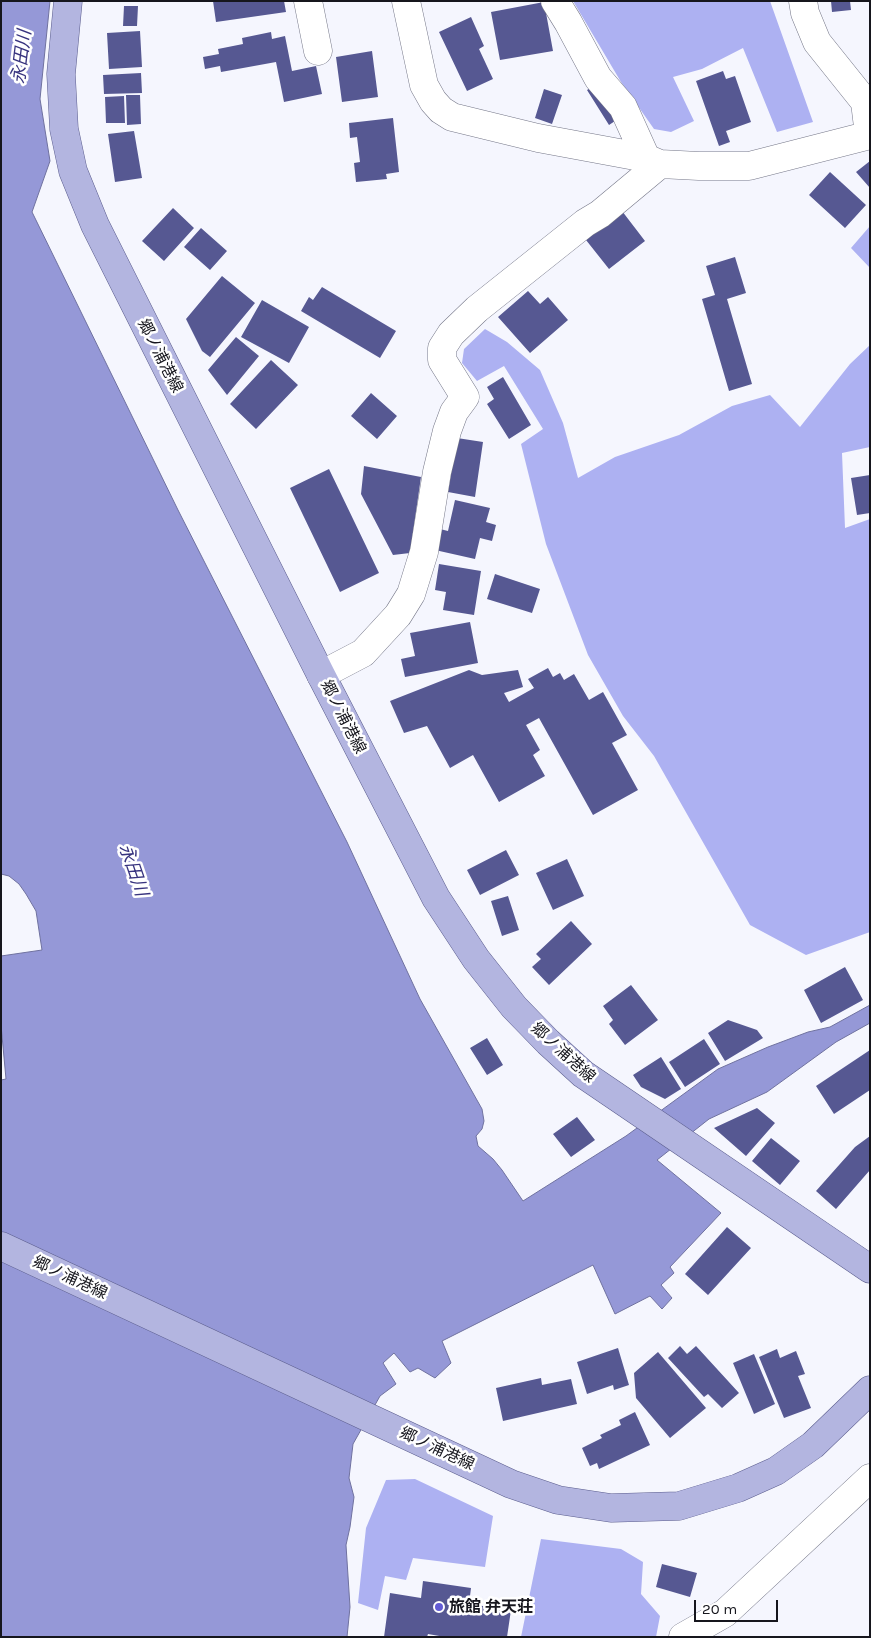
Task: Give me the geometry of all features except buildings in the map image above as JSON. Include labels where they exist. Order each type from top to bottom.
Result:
[{"type":"main road","name":"郷ノ浦港線","points":[[68,1],[62,74],[64,129],[73,171],[95,225],[321,675],[436,898],[476,959],[514,1007],[583,1074],[870,1269]]},
{"type":"main road","name":"郷ノ浦港線","points":[[1,1246],[511,1484],[558,1500],[611,1508],[679,1506],[738,1488],[776,1471],[813,1445],[870,1390]]},
{"type":"street","points":[[308,1],[318,51]]},
{"type":"street","points":[[406,1],[424,85],[437,106],[452,117],[538,138],[653,161],[699,166],[749,166],[869,135],[865,102],[817,42],[805,13],[803,1]]},
{"type":"street","points":[[555,1],[598,78],[623,107],[653,161]]},
{"type":"street","points":[[321,675],[363,652],[398,615],[410,594],[424,552],[436,472],[447,431],[454,412],[465,397],[442,360],[442,348],[451,334],[477,309],[585,223],[600,214],[653,161]]},
{"type":"street","points":[[683,1637],[725,1613],[870,1478]]},
{"type":"shaded area","points":[[573,1],[770,1],[813,122],[777,132],[743,48],[702,69],[673,77],[694,121],[671,132],[654,129],[621,82]]},
{"type":"shaded area","points":[[870,226],[870,268],[851,248]]},
{"type":"shaded area","points":[[485,329],[507,342],[540,370],[563,423],[578,478],[615,457],[679,435],[732,406],[770,395],[800,427],[850,364],[870,345],[870,447],[842,453],[845,528],[870,519],[870,932],[806,955],[750,925],[654,756],[623,716],[588,655],[546,544],[521,444],[543,429],[504,366],[477,381],[462,363],[464,349]]},
{"type":"shaded area","points":[[415,1479],[493,1516],[485,1567],[413,1558],[406,1580],[385,1576],[378,1610],[358,1603],[366,1528],[386,1480]]},
{"type":"shaded area","points":[[541,1539],[621,1549],[643,1562],[641,1594],[660,1616],[656,1637],[521,1637]]},
{"type":"water","name":"永田川","points":[[1,1],[50,1],[40,99],[50,161],[32,212],[178,510],[347,842],[420,999],[482,1109],[484,1121],[482,1129],[476,1136],[478,1146],[502,1170],[523,1201],[626,1136],[718,1069],[808,1032],[830,1027],[870,1005],[870,1023],[836,1042],[767,1092],[709,1119],[657,1160],[721,1213],[670,1267],[674,1273],[661,1285],[672,1298],[662,1309],[650,1296],[615,1314],[593,1265],[442,1341],[451,1363],[435,1378],[418,1368],[410,1372],[394,1353],[383,1363],[396,1384],[380,1396],[353,1444],[349,1478],[354,1497],[346,1545],[350,1607],[347,1637],[1,1637],[1,1080],[6,1079],[1,1025],[1,956],[42,950],[36,911],[19,884],[9,876],[1,874]]},
{"type":"place","name":"旅館 弁天荘","points":[[439,1607]]}]
